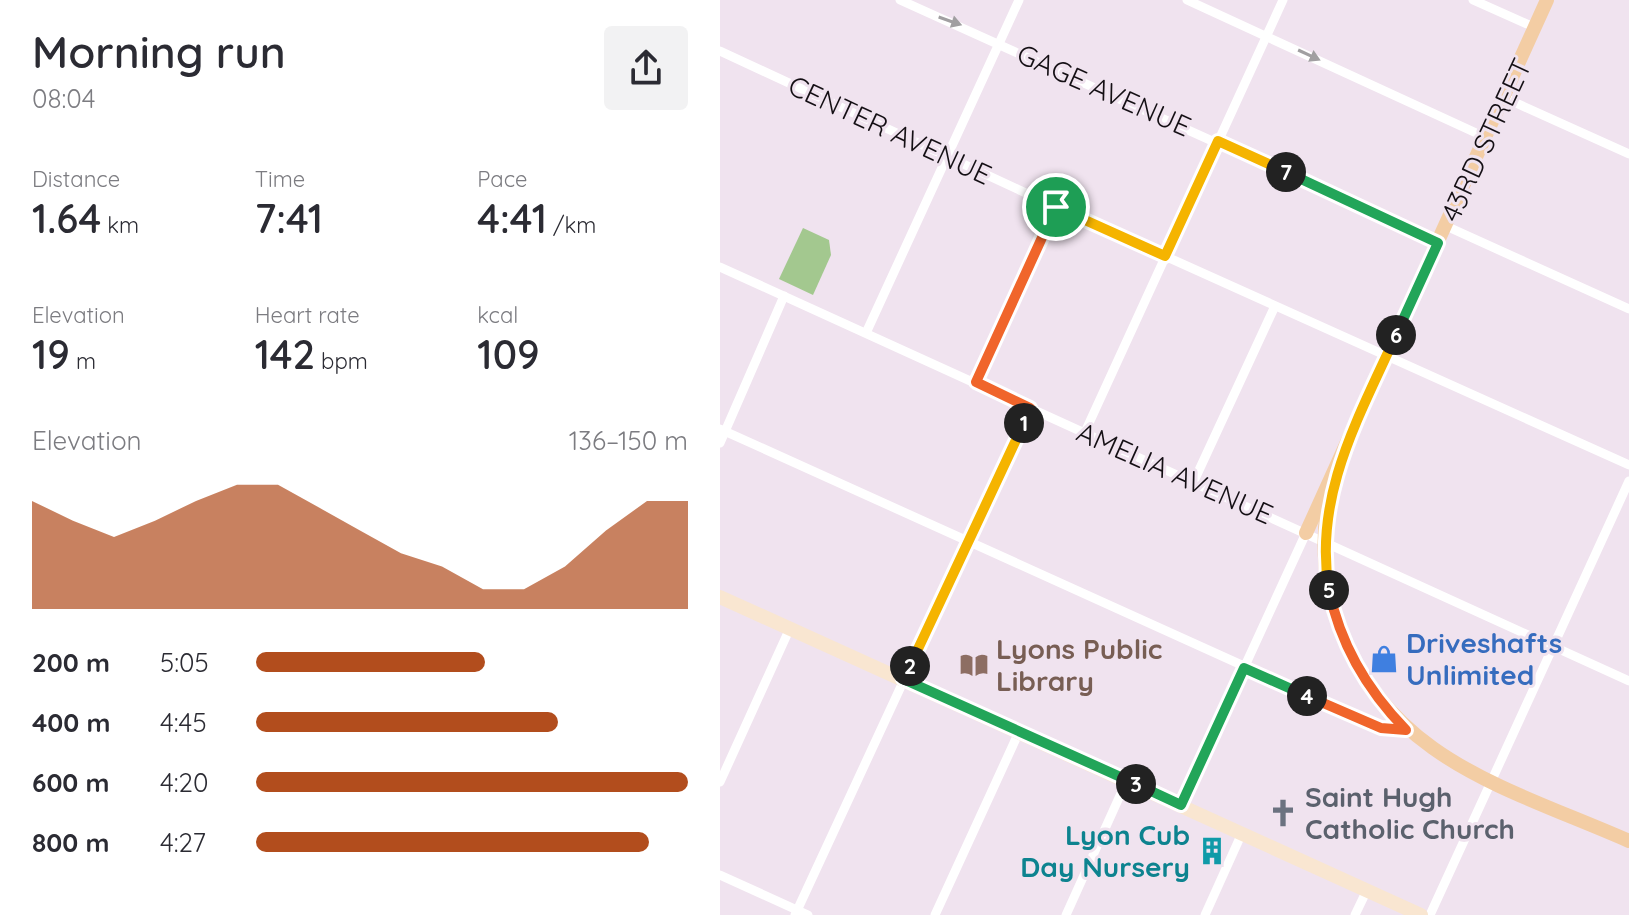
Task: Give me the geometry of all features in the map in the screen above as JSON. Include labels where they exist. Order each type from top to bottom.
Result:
[{"type":"main road","name":"43RD STREET","points":[[1342,453],[1547,0]]},
{"type":"main road","points":[[1306,533],[1342,453]]},
{"type":"main road","points":[[1342,453],[1330,495],[1324,541],[1333,610],[1349,651],[1369,686],[1406,730],[1441,755],[1629,841]]},
{"type":"street","name":"GAGE AVENUE","points":[[900,0],[1438,243]]},
{"type":"street","points":[[866,333],[1019,0]]},
{"type":"street","points":[[1187,0],[1487,138]]},
{"type":"street","points":[[1085,432],[1283,0]]},
{"type":"street","points":[[1473,0],[1536,28]]},
{"type":"street","name":"CENTER AVENUE","points":[[720,51],[1056,207],[1629,465]]},
{"type":"street","points":[[1505,98],[1629,154]]},
{"type":"street","points":[[976,382],[1056,207]]},
{"type":"street","points":[[1446,226],[1629,309]]},
{"type":"street","name":"AMELIA AVENUE","points":[[720,267],[1629,681]]},
{"type":"street","points":[[720,443],[722,430],[784,296]]},
{"type":"street","points":[[1194,481],[1275,306]]},
{"type":"street","points":[[796,913],[1030,408]]},
{"type":"street","points":[[722,430],[1244,668],[1381,728],[1406,730]]},
{"type":"street","points":[[1430,915],[1629,481]]},
{"type":"street","points":[[1181,805],[1306,533]]},
{"type":"street","points":[[720,597],[1421,915]]},
{"type":"street","points":[[720,782],[790,628]]},
{"type":"street","points":[[935,915],[1019,732]]},
{"type":"street","points":[[1066,915],[1127,780]]},
{"type":"street","points":[[1205,915],[1242,833]]},
{"type":"street","points":[[720,875],[796,913],[808,915]]},
{"type":"street","points":[[1355,915],[1367,890]]},
{"type":"green space","points":[[803,228],[829,240],[831,255],[813,295],[779,279]]},
{"type":"place","name":"Driveshafts Unlimited","points":[[1384,659]]},
{"type":"place","name":"Lyons Public Library","points":[[974,665]]},
{"type":"place","name":"Saint Hugh Catholic Church","points":[[1283,813]]},
{"type":"place","name":"Lyon Cub Day Nursery","points":[[1212,851]]},
{"type":"route","points":[[1218,141],[1438,243],[1342,453],[1330,495],[1324,541],[1333,610],[1349,651],[1369,686],[1406,730],[1381,728],[1244,668],[1181,805],[903,679],[1030,408],[976,382],[1056,207],[1165,256],[1218,141]]}]
